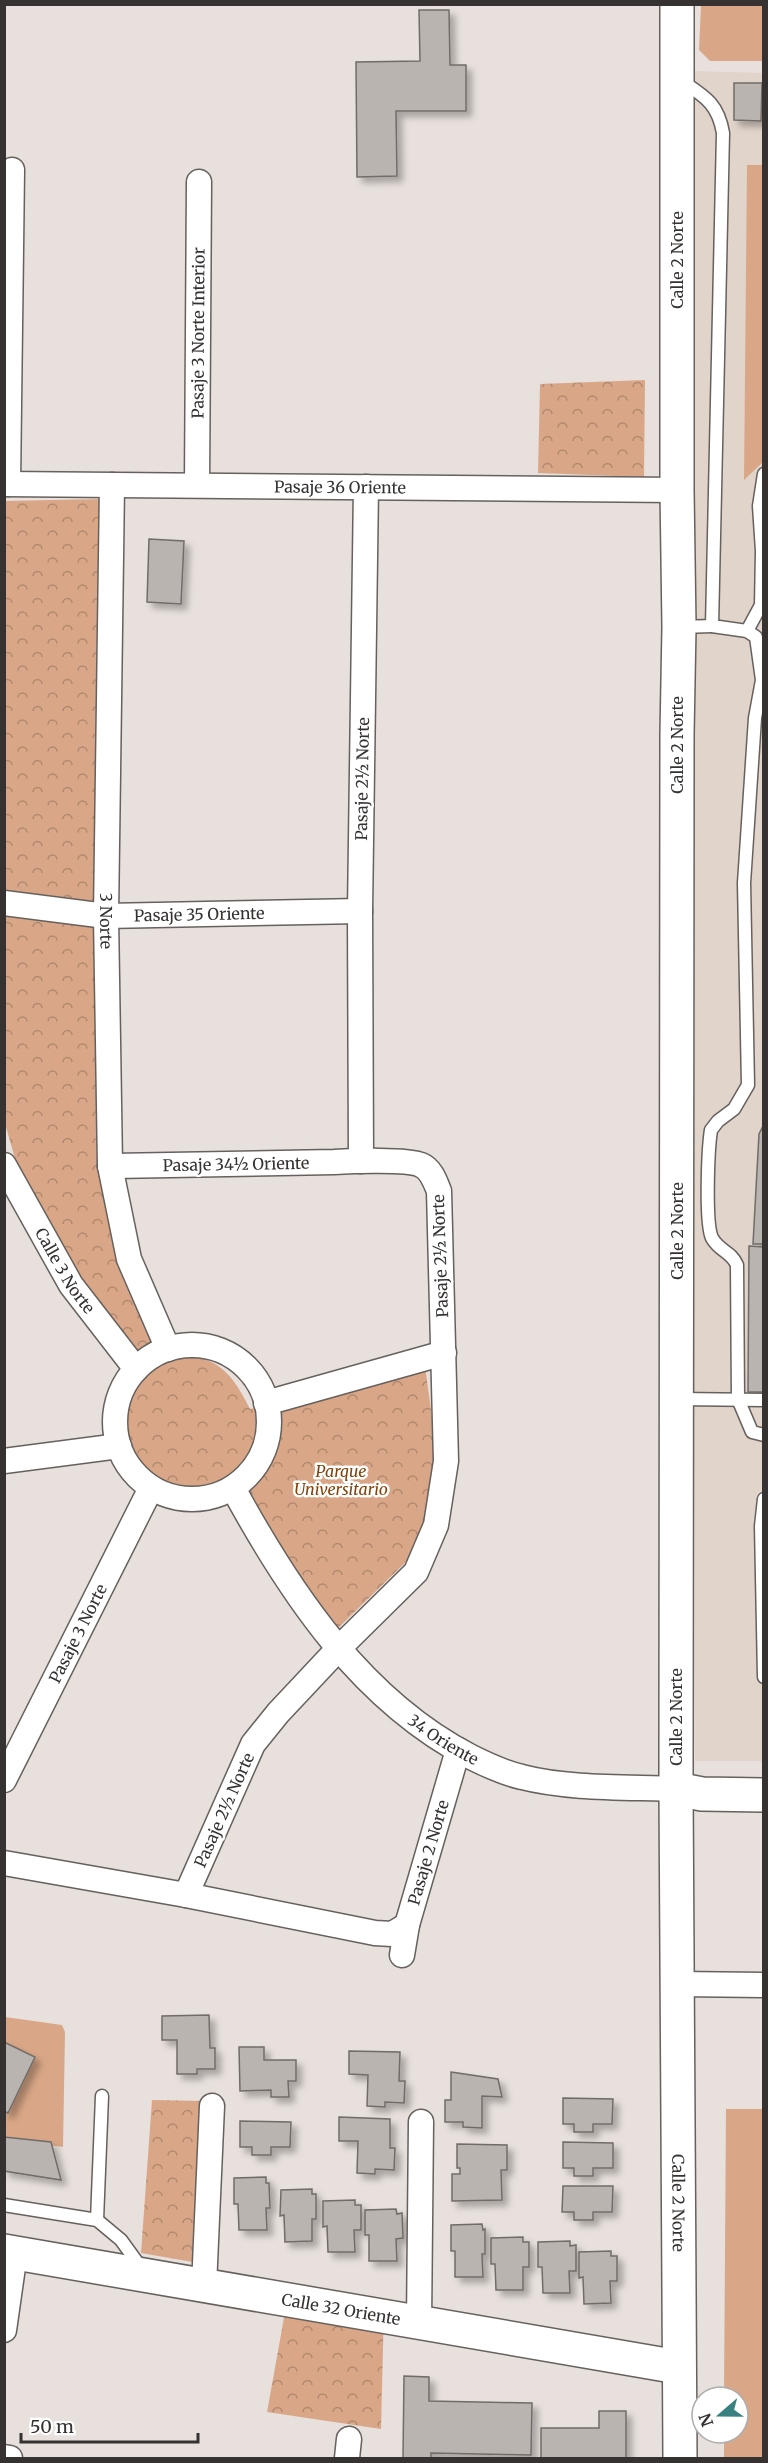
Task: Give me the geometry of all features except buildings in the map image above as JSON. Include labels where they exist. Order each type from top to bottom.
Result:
[{"type":"main road","name":"Calle 2 Norte","points":[[677,4],[679,627],[676,1789],[680,2458]]},
{"type":"main road","name":"34 Oriente","points":[[676,1789],[702,1794],[764,1795]]},
{"type":"main road","name":"Calle 32 Oriente","points":[[10,2252],[678,2367]]},
{"type":"street","points":[[6,484],[12,170]]},
{"type":"street","name":"Pasaje 3 Norte Interior","points":[[197,485],[199,182]]},
{"type":"street","name":"Pasaje 36 Oriente","points":[[6,484],[677,490]]},
{"type":"street","name":"3 Norte","points":[[112,484],[106,916],[110,1166],[129,1259],[168,1349]]},
{"type":"street","name":"Pasaje 2½ Norte","points":[[186,1896],[253,1744],[278,1713],[339,1648],[416,1572],[436,1525],[446,1461],[439,1191],[434,1177],[422,1165],[361,1161],[360,911],[366,487]]},
{"type":"street","name":"Pasaje 35 Oriente","points":[[4,903],[106,916],[360,911]]},
{"type":"street","name":"Pasaje 34½ Oriente","points":[[110,1166],[361,1161]]},
{"type":"street","name":"Calle 3 Norte","points":[[4,1165],[71,1286],[136,1370]]},
{"type":"street","points":[[188,1345],[211,1348],[235,1358],[252,1374],[261,1388],[266,1403],[269,1427],[264,1451],[251,1472],[233,1488],[215,1496],[186,1499],[164,1494],[151,1488],[129,1467],[119,1446],[115,1424],[117,1402],[125,1384],[151,1357],[168,1349],[188,1345]]},
{"type":"street","points":[[266,1403],[444,1353]]},
{"type":"street","points":[[4,1461],[119,1446]]},
{"type":"street","name":"Pasaje 3 Norte","points":[[4,1780],[151,1488]]},
{"type":"street","name":"34 Oriente","points":[[233,1488],[293,1588],[360,1673],[405,1715],[458,1750],[501,1771],[540,1781],[676,1789]]},
{"type":"street","name":"Pasaje 2 Norte","points":[[402,1955],[407,1925],[458,1750]]},
{"type":"street","points":[[4,1863],[375,1933],[392,1934],[407,1925]]},
{"type":"street","points":[[678,1984],[764,1985]]},
{"type":"street","points":[[204,2286],[212,2106]]},
{"type":"street","points":[[419,2324],[421,2122]]},
{"type":"street","points":[[4,2330],[10,2252]]},
{"type":"street","points":[[4,2457],[10,2458]]},
{"type":"lane","points":[[677,77],[708,99],[718,111],[723,133],[712,626]]},
{"type":"lane","points":[[747,631],[761,605],[762,551],[759,506],[764,474]]},
{"type":"lane","points":[[679,627],[712,626],[747,631],[756,637],[762,680],[755,718],[744,883],[748,1085],[734,1109],[718,1121],[711,1130],[708,1223],[717,1245],[733,1256],[737,1265],[738,1399],[752,1432],[764,1435]]},
{"type":"lane","points":[[677,1399],[764,1400]]},
{"type":"lane","points":[[764,1499],[762,1526],[764,1677]]},
{"type":"lane","points":[[97,2220],[102,2096]]},
{"type":"lane","points":[[4,2205],[97,2220],[121,2240],[147,2276]]},
{"type":"shaded area","points":[[691,71],[764,73],[763,1761],[695,1761]]},
{"type":"green space","points":[[701,5],[763,5],[763,61],[710,61],[699,50]]},
{"type":"green space","points":[[747,165],[763,165],[764,461],[744,480]]},
{"type":"green space","points":[[645,380],[644,477],[538,473],[540,384]]},
{"type":"green space","name":"Parque Universitario","points":[[102,499],[103,1187],[121,1274],[158,1358],[191,1357],[214,1364],[233,1380],[250,1409],[425,1366],[437,1454],[428,1515],[409,1559],[336,1630],[275,1550],[236,1480],[208,1488],[182,1488],[160,1479],[142,1464],[131,1444],[127,1420],[131,1394],[145,1368],[85,1289],[18,1169],[4,1120],[4,501]]},
{"type":"green space","points":[[5,2017],[62,2025],[65,2032],[63,2147],[5,2139]]},
{"type":"green space","points":[[152,2100],[205,2101],[204,2264],[141,2253]]},
{"type":"green space","points":[[726,2109],[763,2109],[763,2458],[724,2458],[724,2445],[750,2445],[750,2385],[724,2385]]},
{"type":"green space","points":[[289,2290],[384,2307],[381,2429],[267,2412]]}]
